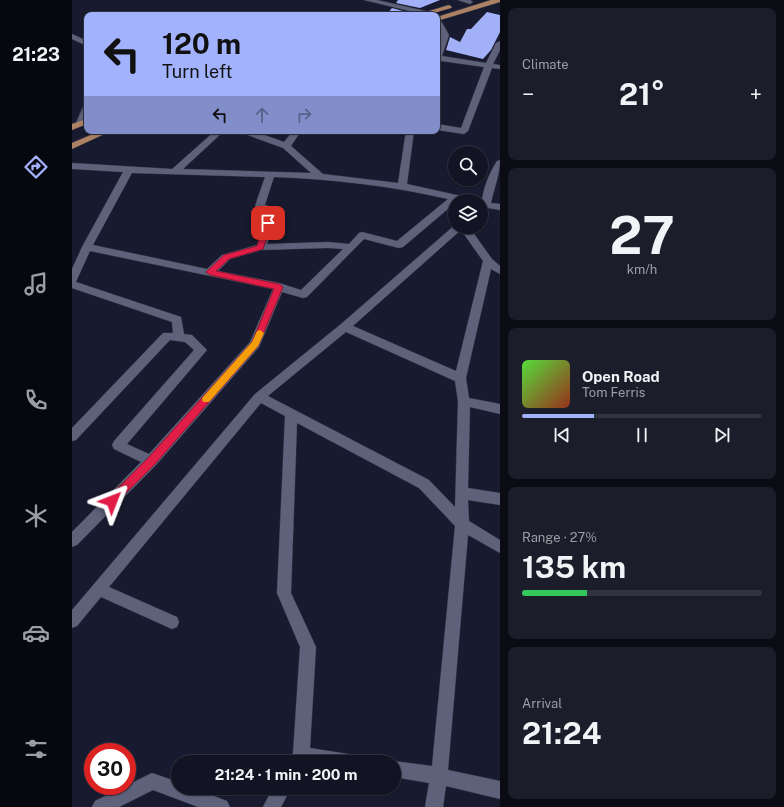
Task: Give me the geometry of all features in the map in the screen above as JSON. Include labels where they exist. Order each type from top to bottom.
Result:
[{"type":"main road","points":[[440,18],[498,0]]},
{"type":"main road","points":[[437,12],[473,1]]},
{"type":"main road","points":[[72,146],[100,134]]},
{"type":"street","points":[[367,0],[421,12]]},
{"type":"street","points":[[462,0],[473,1]]},
{"type":"street","points":[[440,25],[445,35],[440,53]]},
{"type":"street","points":[[440,37],[445,35]]},
{"type":"street","points":[[72,36],[84,42]]},
{"type":"street","points":[[440,127],[464,131],[489,65],[500,43]]},
{"type":"street","points":[[440,60],[500,67]]},
{"type":"street","points":[[80,124],[84,114]]},
{"type":"street","points":[[175,171],[217,134]]},
{"type":"street","points":[[253,134],[286,146],[320,176]]},
{"type":"street","points":[[286,146],[295,134]]},
{"type":"street","points":[[402,186],[410,134]]},
{"type":"street","points":[[488,195],[500,163]]},
{"type":"street","points":[[72,166],[129,170],[320,176],[402,186],[448,196]]},
{"type":"street","points":[[72,280],[87,247],[129,170]]},
{"type":"street","points":[[261,247],[272,210],[260,206],[271,174]]},
{"type":"street","points":[[87,247],[279,287],[303,294],[351,248],[362,235],[399,246],[448,204]]},
{"type":"street","points":[[488,206],[500,207]]},
{"type":"street","points":[[72,621],[259,397],[345,327],[451,234]]},
{"type":"street","points":[[469,234],[488,261],[500,271]]},
{"type":"street","points":[[210,272],[226,257],[261,247],[328,245],[351,248]]},
{"type":"street","points":[[434,807],[439,776],[462,524],[461,493],[464,401],[460,378],[488,261]]},
{"type":"street","points":[[72,284],[177,320],[180,337]]},
{"type":"street","points":[[72,541],[151,461],[255,344],[279,287]]},
{"type":"street","points":[[345,327],[460,378]]},
{"type":"street","points":[[72,436],[167,336],[188,338],[201,350],[118,445],[151,461]]},
{"type":"street","points":[[259,397],[424,484],[462,524],[500,546]]},
{"type":"street","points":[[464,401],[500,409]]},
{"type":"street","points":[[291,413],[284,592],[308,647],[299,755]]},
{"type":"street","points":[[461,493],[500,499]]},
{"type":"street","points":[[98,589],[172,622]]},
{"type":"street","points":[[401,770],[439,776],[500,790]]},
{"type":"street","points":[[101,807],[152,780],[221,807]]},
{"type":"street","points":[[272,807],[278,795]]},
{"type":"building","points":[[398,0],[440,0],[420,8],[396,3]]},
{"type":"building","points":[[392,8],[406,12],[389,12]]},
{"type":"building","points":[[487,12],[500,15],[500,32],[491,50],[483,59],[446,50],[450,37],[460,42],[467,29],[471,29]]},
{"type":"slow traffic","points":[[206,399],[255,344],[260,333]]},
{"type":"route","points":[[112,501],[151,461],[255,344],[279,287],[210,272],[226,257],[261,247],[268,223]]}]
